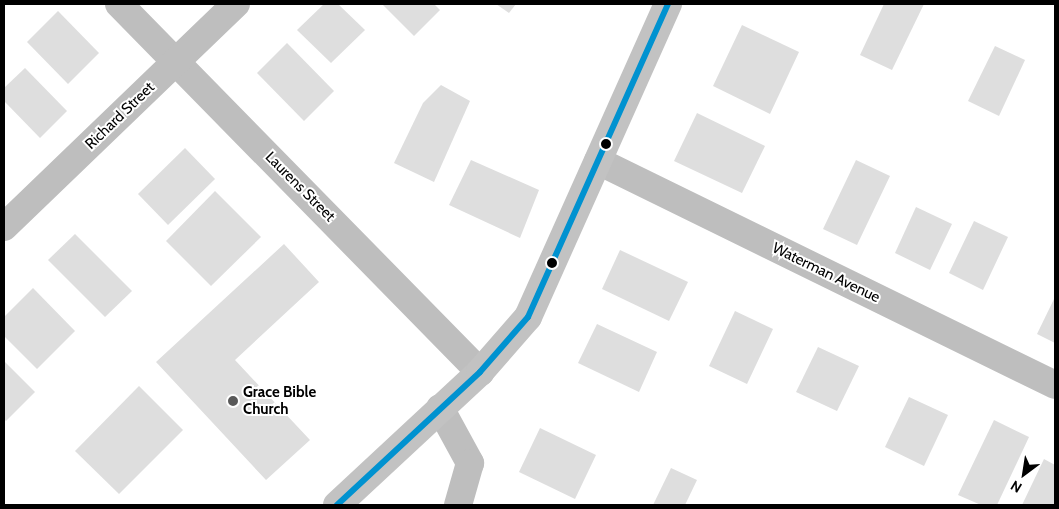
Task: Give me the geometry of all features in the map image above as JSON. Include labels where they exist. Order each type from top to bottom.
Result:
[{"type":"main road","points":[[336,505],[480,372],[528,317],[668,4]]},
{"type":"street","name":"Laurens Street","points":[[119,4],[480,372]]},
{"type":"street","name":"Richard Street","points":[[4,227],[236,4]]},
{"type":"street","name":"Waterman Avenue","points":[[598,161],[1055,385]]},
{"type":"street","points":[[440,408],[470,462],[458,505]]},
{"type":"building","points":[[324,4],[338,4],[365,30],[331,63],[297,30]]},
{"type":"building","points":[[382,4],[434,4],[440,10],[414,36]]},
{"type":"building","points":[[496,4],[516,4],[509,13]]},
{"type":"building","points":[[884,4],[924,4],[892,70],[860,55]]},
{"type":"building","points":[[58,11],[99,53],[68,84],[27,42]]},
{"type":"building","points":[[742,25],[799,52],[770,114],[713,86]]},
{"type":"building","points":[[287,43],[334,91],[304,121],[257,73]]},
{"type":"building","points":[[995,46],[1025,60],[999,116],[968,101]]},
{"type":"building","points":[[25,68],[67,111],[40,138],[4,101],[4,88]]},
{"type":"building","points":[[441,85],[470,101],[434,182],[394,163],[423,103]]},
{"type":"building","points":[[697,113],[765,146],[742,193],[674,161]]},
{"type":"building","points":[[185,148],[215,179],[168,225],[138,194]]},
{"type":"building","points":[[471,160],[539,190],[520,238],[449,205]]},
{"type":"building","points":[[856,160],[890,176],[857,245],[823,229]]},
{"type":"building","points":[[215,191],[261,237],[211,286],[166,241]]},
{"type":"building","points":[[916,207],[952,224],[930,270],[895,253]]},
{"type":"building","points":[[974,221],[1008,237],[983,290],[949,273]]},
{"type":"building","points":[[75,234],[132,291],[105,317],[48,260]]},
{"type":"building","name":"Grace Bible Church","points":[[284,244],[319,282],[235,360],[310,440],[266,480],[156,362]]},
{"type":"building","points":[[620,250],[688,282],[669,321],[602,289]]},
{"type":"building","points":[[33,288],[75,331],[37,369],[4,336],[4,317]]},
{"type":"building","points":[[1055,297],[1055,343],[1037,334]]},
{"type":"building","points":[[735,311],[773,329],[747,384],[709,366]]},
{"type":"building","points":[[597,324],[657,352],[639,392],[578,363]]},
{"type":"building","points":[[818,347],[859,366],[837,411],[796,392]]},
{"type":"building","points":[[4,361],[35,392],[6,421],[4,419]]},
{"type":"building","points":[[139,386],[183,430],[119,494],[75,451]]},
{"type":"building","points":[[909,397],[948,415],[924,466],[885,447]]},
{"type":"building","points":[[994,420],[1029,437],[997,505],[981,505],[958,495]]},
{"type":"building","points":[[540,428],[596,455],[575,499],[519,472]]},
{"type":"building","points":[[1044,459],[1055,465],[1055,505],[1022,505]]},
{"type":"building","points":[[671,468],[697,480],[685,505],[653,505]]},
{"type":"transit line","points":[[337,505],[480,372],[528,317],[668,4]]},
{"type":"place","name":"Grace Bible Church","points":[[233,401]]}]
